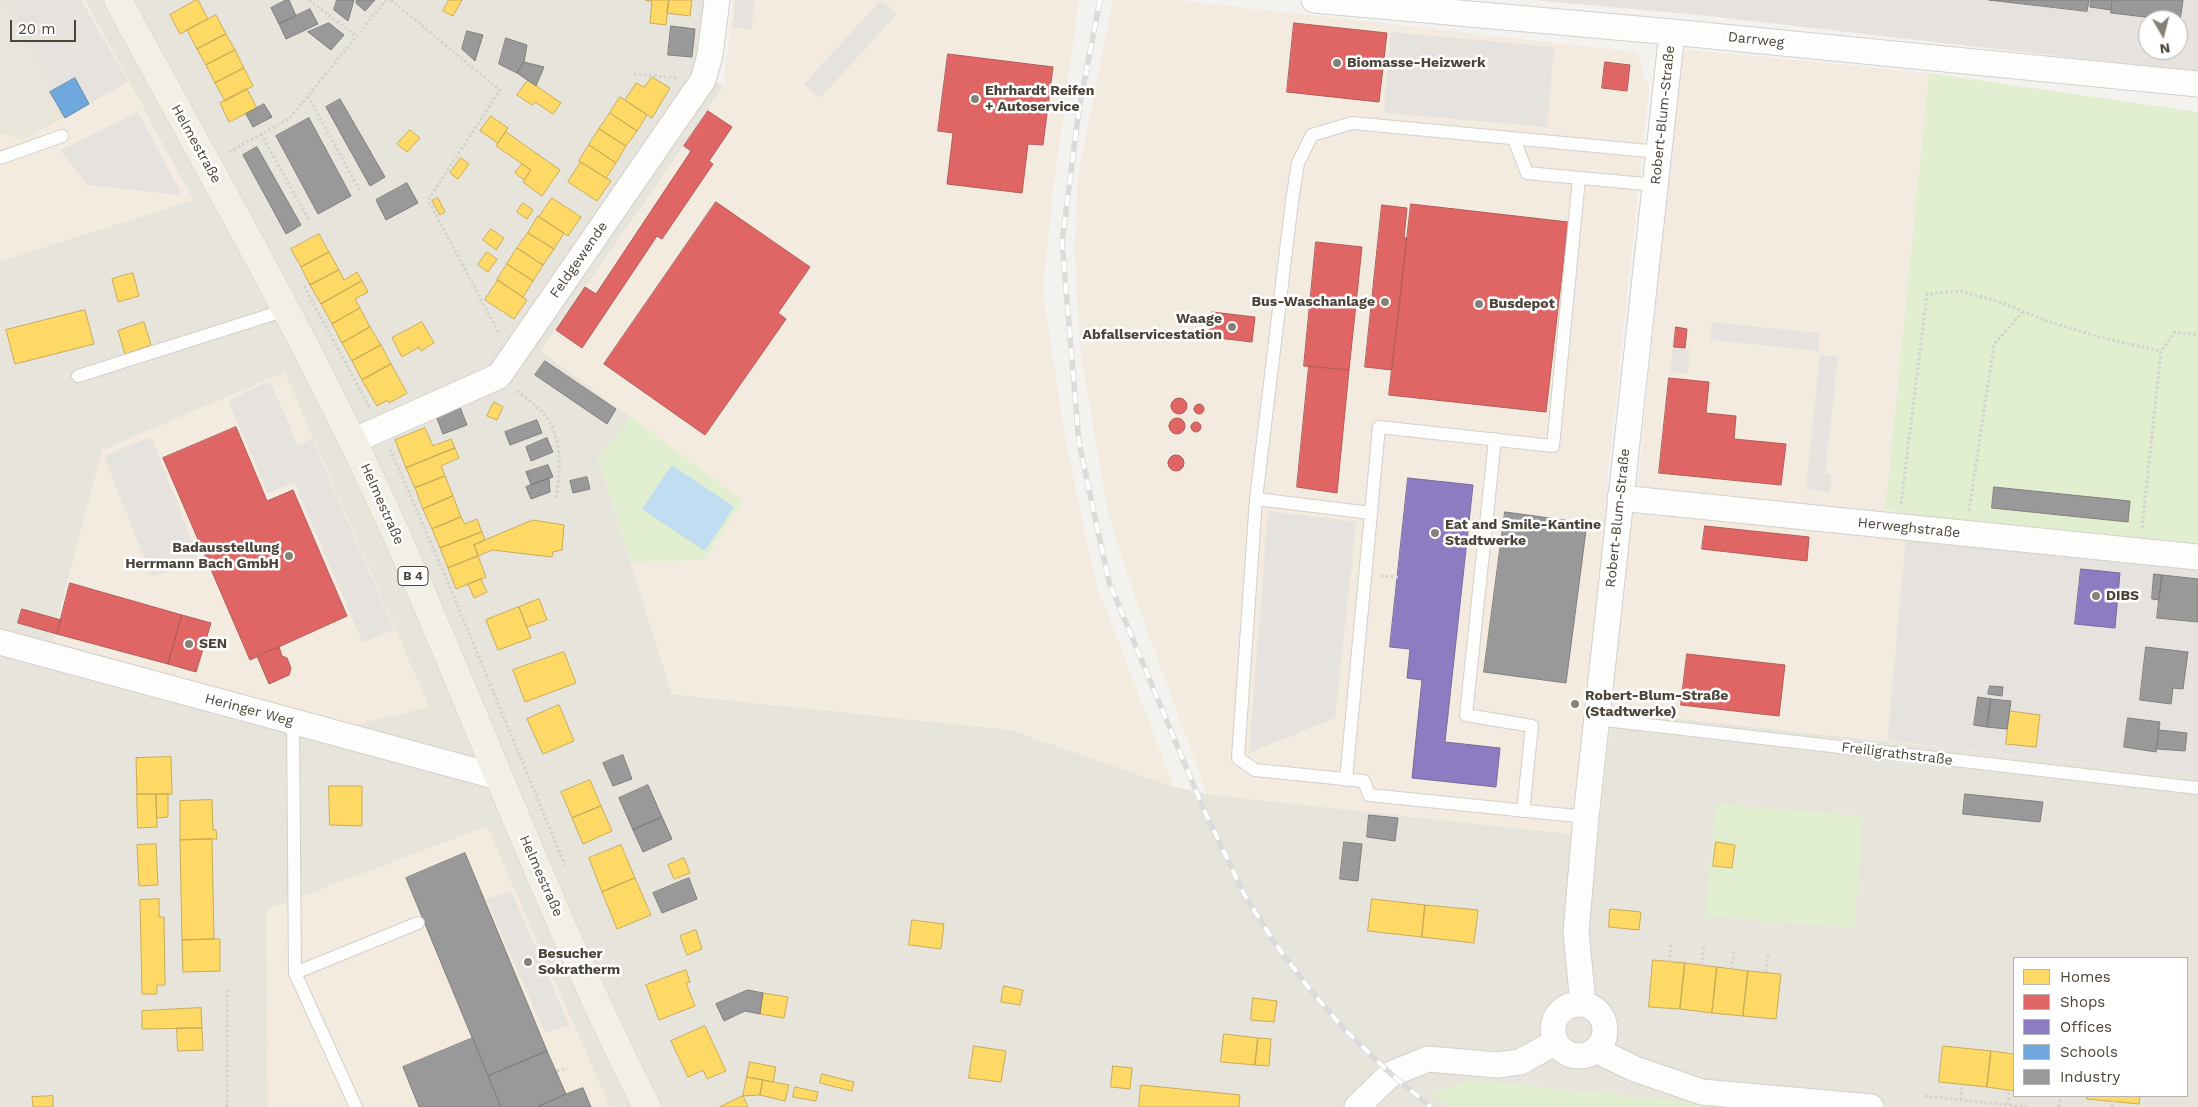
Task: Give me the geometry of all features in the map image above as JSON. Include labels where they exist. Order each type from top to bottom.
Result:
[{"type":"main road","name":"Helmestraße","points":[[118,0],[286,310],[353,441],[397,537],[498,777],[610,1034],[647,1107]]},
{"type":"street","name":"Feldgewende","points":[[499,376],[703,80],[710,55],[717,0]]},
{"type":"street","name":"Darrweg","points":[[1314,0],[1672,32],[2198,84]]},
{"type":"street","name":"Robert-Blum-Straße","points":[[1582,1004],[1576,932],[1586,817],[1672,32]]},
{"type":"street","points":[[353,441],[499,376]]},
{"type":"street","name":"Herweghstraße","points":[[1620,498],[2198,557]]},
{"type":"street","name":"Heringer Weg","points":[[0,642],[498,777]]},
{"type":"street","points":[[1574,1004],[1582,1004],[1594,1008],[1600,1014],[1605,1026],[1602,1043],[1596,1050],[1589,1054],[1574,1055],[1561,1049],[1556,1042],[1553,1031],[1556,1018],[1562,1011],[1574,1004]]},
{"type":"street","points":[[1357,1107],[1391,1074],[1428,1060],[1496,1065],[1520,1062],[1556,1042]]},
{"type":"street","points":[[1596,1050],[1635,1069],[1702,1092],[1872,1107]]},
{"type":"lane","points":[[1586,817],[1369,795],[1364,781],[1255,770],[1238,758],[1256,499],[1292,201],[1298,163],[1312,135],[1352,124],[1659,152]]},
{"type":"lane","points":[[0,158],[62,136]]},
{"type":"lane","points":[[1514,139],[1527,173],[1656,185]]},
{"type":"lane","points":[[1346,780],[1379,427],[1553,446],[1579,178]]},
{"type":"lane","points":[[78,376],[286,310]]},
{"type":"lane","points":[[1495,439],[1466,715],[1532,726],[1523,811]]},
{"type":"lane","points":[[1256,499],[1371,512]]},
{"type":"lane","name":"Freiligrathstraße","points":[[1596,719],[2198,788]]},
{"type":"lane","points":[[293,722],[296,973],[356,1107]]},
{"type":"lane","points":[[296,973],[418,923]]},
{"type":"path","points":[[309,0],[356,36]]},
{"type":"path","points":[[206,164],[290,118],[386,0]]},
{"type":"path","points":[[391,0],[500,90],[428,200],[504,342],[516,352]]},
{"type":"path","points":[[634,74],[703,80]]},
{"type":"path","points":[[308,96],[361,192]]},
{"type":"path","points":[[261,134],[309,220]]},
{"type":"path","points":[[1898,527],[1927,294],[1960,291],[1997,301],[2047,321],[2100,337],[2160,351]]},
{"type":"path","points":[[1966,534],[1994,344],[2024,311]]},
{"type":"path","points":[[2140,551],[2160,351],[2176,332],[2198,335]]},
{"type":"path","points":[[499,376],[544,414],[557,442],[561,473],[556,498]]},
{"type":"path","points":[[1376,576],[1398,577]]},
{"type":"path","points":[[1669,962],[1671,943]]},
{"type":"path","points":[[1701,965],[1704,947]]},
{"type":"path","points":[[1732,969],[1734,950]]},
{"type":"path","points":[[1766,972],[1768,954]]},
{"type":"path","points":[[227,990],[227,1107]]},
{"type":"path","points":[[557,1072],[567,1068]]},
{"type":"path","points":[[1961,1100],[1962,1085]]},
{"type":"path","points":[[2008,1105],[2009,1090]]},
{"type":"path","points":[[1925,1096],[2027,1107]]},
{"type":"path","points":[[2112,1107],[2113,1101]]},
{"type":"shaded area","points":[[0,0],[85,0],[193,200],[0,261]]},
{"type":"shaded area","points":[[0,0],[81,0],[128,82],[23,140],[0,133]]},
{"type":"shaded area","points":[[4,0],[81,0],[128,82],[89,104],[75,79],[53,90]]},
{"type":"shaded area","points":[[85,0],[706,0],[699,75],[724,85],[684,146],[541,351],[631,417],[598,458],[672,694],[1011,730],[1174,787],[1207,794],[1597,837],[1611,711],[2198,776],[2198,1107],[0,1107],[0,261],[193,200]]},
{"type":"shaded area","points":[[733,0],[1079,0],[1054,184],[1043,291],[1066,443],[1096,583],[1174,787],[1011,730],[672,694],[631,562],[704,560],[743,501],[541,351],[684,146],[724,85]]},
{"type":"shaded area","points":[[735,0],[754,0],[752,29],[733,28]]},
{"type":"shaded area","points":[[881,0],[897,14],[820,98],[804,84]]},
{"type":"shaded area","points":[[1113,0],[1178,0],[1637,52],[1649,88],[1607,481],[1638,483],[1681,49],[1929,73],[1885,507],[1908,515],[1887,741],[1612,711],[1598,837],[1207,794],[1133,592],[1108,513],[1081,356],[1074,251],[1078,176]]},
{"type":"shaded area","points":[[1532,0],[2198,0],[2198,72],[1699,15]]},
{"type":"shaded area","points":[[1391,32],[1554,47],[1547,127],[1384,113]]},
{"type":"shaded area","points":[[138,112],[182,195],[87,185],[61,150]]},
{"type":"shaded area","points":[[1712,322],[1820,333],[1819,351],[1710,340]]},
{"type":"shaded area","points":[[1673,348],[1690,349],[1688,374],[1670,372]]},
{"type":"shaded area","points":[[1820,355],[1838,357],[1825,473],[1831,474],[1830,492],[1806,489]]},
{"type":"shaded area","points":[[285,372],[429,707],[351,726],[52,641],[102,450]]},
{"type":"shaded area","points":[[270,381],[298,445],[312,439],[394,629],[363,643],[294,482],[268,493],[228,400]]},
{"type":"shaded area","points":[[151,437],[199,559],[152,577],[104,456]]},
{"type":"shaded area","points":[[1268,511],[1356,522],[1335,718],[1249,753]]},
{"type":"shaded area","points":[[1908,515],[2198,545],[2198,776],[1887,741]]},
{"type":"shaded area","points":[[487,826],[610,1107],[268,1107],[266,910]]},
{"type":"shaded area","name":"Besucher Sokratherm","points":[[511,891],[569,1025],[545,1033],[486,899]]},
{"type":"green space","points":[[1929,73],[2198,112],[2198,545],[1908,515],[1885,508]]},
{"type":"green space","points":[[631,417],[743,501],[704,560],[631,562],[598,458]]},
{"type":"green space","points":[[1716,804],[1863,816],[1854,928],[1706,916]]},
{"type":"green space","points":[[1469,1080],[1740,1107],[1448,1107],[1432,1093]]},
{"type":"water","points":[[672,465],[734,507],[705,551],[642,509]]},
{"type":"building: Homes","points":[[198,0],[208,19],[180,34],[170,15]]},
{"type":"building: Homes","points":[[449,0],[462,0],[453,16],[443,11]]},
{"type":"building: Homes","points":[[646,0],[669,0],[666,25],[650,23],[652,2]]},
{"type":"building: Homes","points":[[669,0],[692,0],[690,16],[667,13]]},
{"type":"building: Homes","points":[[216,15],[226,34],[197,49],[187,30]]},
{"type":"building: Homes","points":[[226,34],[235,50],[206,65],[197,49]]},
{"type":"building: Homes","points":[[235,50],[244,68],[215,83],[206,65]]},
{"type":"building: Homes","points":[[244,68],[253,86],[225,101],[215,83]]},
{"type":"building: Homes","points":[[652,77],[670,88],[652,118],[625,100],[636,83],[644,87]]},
{"type":"building: Homes","points":[[528,80],[561,103],[553,114],[535,102],[532,105],[517,95]]},
{"type":"building: Homes","points":[[247,89],[257,108],[229,122],[220,103]]},
{"type":"building: Homes","points":[[620,97],[647,115],[637,131],[610,113]]},
{"type":"building: Homes","points":[[610,113],[637,131],[626,146],[599,129]]},
{"type":"building: Homes","points":[[491,116],[508,128],[498,143],[480,131]]},
{"type":"building: Homes","points":[[599,129],[626,146],[616,163],[589,145]]},
{"type":"building: Homes","points":[[410,130],[420,138],[407,152],[397,144]]},
{"type":"building: Homes","points":[[506,132],[560,170],[542,196],[523,182],[531,170],[496,146]]},
{"type":"building: Homes","points":[[589,145],[616,163],[606,178],[579,161]]},
{"type":"building: Homes","points":[[461,158],[469,164],[458,179],[450,173]]},
{"type":"building: Homes","points":[[581,162],[611,181],[597,201],[568,182]]},
{"type":"building: Homes","points":[[522,164],[531,170],[524,180],[515,173]]},
{"type":"building: Homes","points":[[438,198],[445,212],[440,215],[432,201]]},
{"type":"building: Homes","points":[[552,198],[581,217],[568,236],[539,217]]},
{"type":"building: Homes","points":[[523,203],[533,210],[527,219],[517,212]]},
{"type":"building: Homes","points":[[538,216],[564,233],[554,249],[528,233]]},
{"type":"building: Homes","points":[[491,229],[504,238],[496,250],[483,240]]},
{"type":"building: Homes","points":[[528,233],[554,249],[543,265],[517,248]]},
{"type":"building: Homes","points":[[319,234],[329,252],[301,267],[291,249]]},
{"type":"building: Homes","points":[[517,248],[543,265],[533,281],[507,264]]},
{"type":"building: Homes","points":[[329,252],[339,270],[310,285],[301,267]]},
{"type":"building: Homes","points":[[487,252],[497,259],[488,272],[478,265]]},
{"type":"building: Homes","points":[[507,264],[533,281],[523,297],[497,280]]},
{"type":"building: Homes","points":[[339,270],[344,280],[357,272],[362,281],[321,304],[310,285]]},
{"type":"building: Homes","points":[[133,273],[139,296],[118,302],[112,279]]},
{"type":"building: Homes","points":[[498,280],[527,300],[514,319],[485,300]]},
{"type":"building: Homes","points":[[362,281],[368,292],[355,299],[360,308],[332,324],[321,304]]},
{"type":"building: Homes","points":[[360,308],[370,327],[342,343],[332,324]]},
{"type":"building: Homes","points":[[85,310],[94,344],[15,364],[6,330]]},
{"type":"building: Homes","points":[[144,322],[151,345],[125,354],[118,331]]},
{"type":"building: Homes","points":[[422,322],[434,343],[421,351],[419,347],[402,357],[392,338]]},
{"type":"building: Homes","points":[[370,327],[381,345],[352,361],[342,343]]},
{"type":"building: Homes","points":[[381,345],[391,364],[362,380],[352,361]]},
{"type":"building: Homes","points":[[391,364],[407,393],[389,403],[388,400],[377,406],[362,380]]},
{"type":"building: Homes","points":[[494,402],[503,407],[497,420],[487,416]]},
{"type":"building: Homes","points":[[425,428],[433,446],[451,439],[455,448],[406,468],[395,440]]},
{"type":"building: Homes","points":[[455,448],[459,458],[441,466],[445,476],[415,488],[406,468]]},
{"type":"building: Homes","points":[[445,476],[453,496],[423,509],[415,488]]},
{"type":"building: Homes","points":[[453,496],[461,517],[432,529],[423,509]]},
{"type":"building: Homes","points":[[461,517],[465,524],[477,519],[482,532],[440,548],[432,529]]},
{"type":"building: Homes","points":[[533,520],[564,525],[562,550],[553,552],[552,557],[492,550],[478,556],[474,545]]},
{"type":"building: Homes","points":[[482,532],[485,540],[474,545],[478,556],[448,568],[440,548]]},
{"type":"building: Homes","points":[[478,556],[486,577],[456,589],[448,568]]},
{"type":"building: Homes","points":[[481,579],[487,592],[474,598],[468,584]]},
{"type":"building: Homes","points":[[539,599],[547,620],[527,627],[519,607]]},
{"type":"building: Homes","points":[[519,607],[531,638],[498,650],[486,620]]},
{"type":"building: Homes","points":[[564,652],[576,683],[525,702],[513,670]]},
{"type":"building: Homes","points":[[559,705],[574,741],[543,754],[527,719]]},
{"type":"building: Homes","points":[[2010,711],[2040,715],[2036,747],[2006,744]]},
{"type":"building: Homes","points":[[171,757],[172,794],[137,794],[136,758]]},
{"type":"building: Homes","points":[[590,780],[601,806],[572,818],[561,792]]},
{"type":"building: Homes","points":[[329,786],[362,786],[362,826],[330,825]]},
{"type":"building: Homes","points":[[137,794],[156,794],[157,827],[138,828]]},
{"type":"building: Homes","points":[[156,794],[168,794],[168,817],[157,818]]},
{"type":"building: Homes","points":[[212,800],[213,830],[216,830],[217,839],[180,840],[180,801]]},
{"type":"building: Homes","points":[[601,806],[612,831],[583,844],[572,818]]},
{"type":"building: Homes","points":[[212,839],[214,939],[182,940],[180,840]]},
{"type":"building: Homes","points":[[1716,842],[1735,845],[1732,868],[1713,866]]},
{"type":"building: Homes","points":[[156,844],[158,885],[139,886],[137,845]]},
{"type":"building: Homes","points":[[621,845],[635,878],[602,892],[589,858]]},
{"type":"building: Homes","points":[[684,858],[690,873],[674,879],[668,865]]},
{"type":"building: Homes","points":[[635,878],[651,915],[617,929],[602,892]]},
{"type":"building: Homes","points":[[159,899],[159,917],[164,917],[165,985],[157,985],[157,994],[142,994],[140,900]]},
{"type":"building: Homes","points":[[1372,899],[1425,905],[1422,937],[1368,931]]},
{"type":"building: Homes","points":[[1425,905],[1478,910],[1474,943],[1422,937]]},
{"type":"building: Homes","points":[[1610,909],[1641,912],[1639,930],[1609,927]]},
{"type":"building: Homes","points":[[912,920],[944,924],[941,949],[909,945]]},
{"type":"building: Homes","points":[[696,930],[702,949],[687,955],[680,936]]},
{"type":"building: Homes","points":[[220,939],[220,971],[183,972],[182,940]]},
{"type":"building: Homes","points":[[1653,960],[1685,963],[1680,1009],[1649,1007]]},
{"type":"building: Homes","points":[[1685,963],[1717,967],[1712,1013],[1680,1009]]},
{"type":"building: Homes","points":[[1717,967],[1748,971],[1743,1016],[1712,1013]]},
{"type":"building: Homes","points":[[686,970],[690,982],[686,983],[695,1006],[659,1020],[646,985]]},
{"type":"building: Homes","points":[[1748,971],[1781,974],[1776,1019],[1743,1016]]},
{"type":"building: Homes","points":[[1004,986],[1023,990],[1020,1005],[1001,1002]]},
{"type":"building: Homes","points":[[763,993],[788,997],[784,1018],[760,1014]]},
{"type":"building: Homes","points":[[1253,998],[1277,1001],[1274,1022],[1251,1020]]},
{"type":"building: Homes","points":[[201,1008],[202,1028],[142,1029],[142,1011]]},
{"type":"building: Homes","points":[[705,1026],[726,1071],[707,1079],[703,1070],[688,1077],[671,1041]]},
{"type":"building: Homes","points":[[177,1028],[202,1028],[203,1050],[178,1051]]},
{"type":"building: Homes","points":[[1224,1034],[1258,1038],[1255,1065],[1221,1062]]},
{"type":"building: Homes","points":[[1258,1038],[1271,1039],[1269,1066],[1255,1065]]},
{"type":"building: Homes","points":[[974,1046],[1006,1051],[1001,1082],[969,1078]]},
{"type":"building: Homes","points":[[1943,1046],[1991,1051],[1987,1087],[1939,1082]]},
{"type":"building: Homes","points":[[1991,1051],[2013,1054],[2013,1091],[1987,1087]]},
{"type":"building: Homes","points":[[750,1062],[776,1067],[773,1082],[747,1077]]},
{"type":"building: Homes","points":[[1113,1066],[1132,1068],[1130,1089],[1111,1087]]},
{"type":"building: Homes","points":[[822,1074],[854,1082],[852,1091],[820,1083]]},
{"type":"building: Homes","points":[[747,1077],[763,1080],[760,1095],[743,1096]]},
{"type":"building: Homes","points":[[763,1080],[789,1085],[785,1101],[760,1095]]},
{"type":"building: Homes","points":[[1141,1085],[1240,1095],[1239,1107],[1139,1107]]},
{"type":"building: Homes","points":[[795,1087],[818,1092],[816,1101],[793,1097]]},
{"type":"building: Homes","points":[[53,1096],[53,1107],[33,1107],[32,1097]]},
{"type":"building: Homes","points":[[743,1096],[748,1107],[720,1107]]},
{"type":"building: Homes","points":[[2088,1097],[2140,1097],[2139,1104],[2087,1099]]},
{"type":"building: Shops","name":"Biomasse-Heizwerk","points":[[1294,23],[1387,33],[1379,102],[1287,92]]},
{"type":"building: Shops","points":[[948,54],[1053,67],[1043,145],[1028,144],[1022,193],[947,184],[953,133],[938,131]]},
{"type":"building: Shops","points":[[1605,62],[1630,65],[1627,91],[1602,88]]},
{"type":"building: Shops","points":[[708,111],[732,127],[709,161],[713,164],[662,239],[657,236],[582,348],[556,330],[585,287],[596,294],[691,151],[684,146]]},
{"type":"building: Shops","points":[[716,202],[810,267],[778,313],[786,319],[705,435],[604,364]]},
{"type":"building: Shops","name":"Busdepot","points":[[1411,204],[1568,222],[1546,412],[1389,395]]},
{"type":"building: Shops","name":"Bus-Waschanlage","points":[[1382,205],[1407,208],[1404,238],[1407,238],[1392,370],[1365,367]]},
{"type":"building: Shops","points":[[1316,242],[1362,247],[1349,370],[1304,366]]},
{"type":"building: Shops","name":"Waage Abfallservicestation","points":[[1212,312],[1255,317],[1252,342],[1209,337]]},
{"type":"building: Shops","points":[[1676,327],[1687,329],[1685,348],[1674,347]]},
{"type":"building: Shops","points":[[1309,366],[1349,370],[1337,493],[1297,487]]},
{"type":"building: Shops","points":[[1669,378],[1709,382],[1706,413],[1736,416],[1734,439],[1786,444],[1781,485],[1659,473]]},
{"type":"building: Shops","points":[[1179,398],[1187,406],[1179,414],[1171,406]]},
{"type":"building: Shops","points":[[1199,404],[1204,409],[1199,414],[1194,409]]},
{"type":"building: Shops","points":[[1177,418],[1185,426],[1177,434],[1169,426]]},
{"type":"building: Shops","points":[[1196,422],[1201,427],[1196,432],[1191,427]]},
{"type":"building: Shops","points":[[236,427],[267,501],[293,490],[347,616],[250,660],[163,458]]},
{"type":"building: Shops","points":[[1176,455],[1184,463],[1176,471],[1168,463]]},
{"type":"building: Shops","points":[[1705,526],[1809,537],[1807,561],[1702,549]]},
{"type":"building: Shops","points":[[70,583],[182,615],[168,664],[57,634]]},
{"type":"building: Shops","points":[[22,609],[61,620],[57,634],[18,623]]},
{"type":"building: Shops","name":"SEN","points":[[182,615],[211,623],[196,672],[168,664]]},
{"type":"building: Shops","points":[[279,647],[282,656],[287,658],[291,668],[289,675],[269,684],[257,656]]},
{"type":"building: Shops","points":[[1687,654],[1785,665],[1779,716],[1681,705]]},
{"type":"building: Offices","points":[[1408,478],[1473,485],[1445,742],[1500,748],[1496,787],[1412,778],[1422,680],[1407,678],[1410,649],[1390,647]]},
{"type":"building: Offices","points":[[2081,569],[2120,573],[2115,628],[2075,624]]},
{"type":"building: Schools","points":[[75,78],[89,104],[65,118],[50,92]]},
{"type":"building: Industry","points":[[289,0],[296,16],[279,24],[271,8]]},
{"type":"building: Industry","points":[[337,0],[354,0],[348,21],[334,10]]},
{"type":"building: Industry","points":[[357,0],[375,0],[365,11],[356,3]]},
{"type":"building: Industry","points":[[1989,0],[2089,0],[2087,11]]},
{"type":"building: Industry","points":[[2091,0],[2112,0],[2111,10],[2090,7]]},
{"type":"building: Industry","points":[[2113,0],[2183,0],[2182,10],[2138,10],[2138,16],[2111,13]]},
{"type":"building: Industry","points":[[310,9],[318,24],[286,39],[279,24]]},
{"type":"building: Industry","points":[[329,23],[344,35],[331,50],[308,32]]},
{"type":"building: Industry","points":[[671,26],[695,29],[692,57],[668,55]]},
{"type":"building: Industry","points":[[467,31],[483,35],[475,61],[462,49]]},
{"type":"building: Industry","points":[[506,38],[527,45],[524,62],[517,73],[499,64]]},
{"type":"building: Industry","points":[[524,62],[544,67],[536,86],[517,73]]},
{"type":"building: Industry","points":[[340,99],[385,177],[370,186],[326,107]]},
{"type":"building: Industry","points":[[264,104],[272,117],[253,127],[246,114]]},
{"type":"building: Industry","points":[[309,118],[351,196],[318,214],[276,136]]},
{"type":"building: Industry","points":[[257,147],[301,225],[286,234],[243,155]]},
{"type":"building: Industry","points":[[407,183],[418,203],[386,220],[376,200]]},
{"type":"building: Industry","points":[[545,361],[616,409],[607,424],[535,375]]},
{"type":"building: Industry","points":[[460,407],[467,425],[443,434],[436,416]]},
{"type":"building: Industry","points":[[537,420],[542,433],[510,445],[505,432]]},
{"type":"building: Industry","points":[[547,438],[553,452],[531,461],[526,447]]},
{"type":"building: Industry","points":[[548,465],[553,477],[531,485],[526,472]]},
{"type":"building: Industry","points":[[587,477],[590,489],[573,493],[570,481]]},
{"type":"building: Industry","points":[[549,478],[550,492],[531,499],[526,487]]},
{"type":"building: Industry","points":[[1994,487],[2130,501],[2128,522],[1992,508]]},
{"type":"building: Industry","points":[[1505,512],[1587,523],[1566,683],[1484,672]]},
{"type":"building: Industry","points":[[2154,574],[2162,575],[2159,600],[2152,599]]},
{"type":"building: Industry","points":[[2162,575],[2198,579],[2198,622],[2157,618]]},
{"type":"building: Industry","points":[[2146,647],[2188,652],[2183,689],[2173,688],[2171,704],[2140,700]]},
{"type":"building: Industry","points":[[1990,686],[2003,687],[2002,696],[1988,694]]},
{"type":"building: Industry","points":[[1978,697],[1991,699],[1987,727],[1974,725]]},
{"type":"building: Industry","points":[[1991,699],[2011,701],[2007,729],[1987,727]]},
{"type":"building: Industry","points":[[2128,718],[2160,722],[2156,752],[2124,747]]},
{"type":"building: Industry","points":[[2159,730],[2187,733],[2185,751],[2157,749]]},
{"type":"building: Industry","points":[[623,755],[632,779],[613,786],[603,763]]},
{"type":"building: Industry","points":[[648,785],[662,817],[633,830],[619,798]]},
{"type":"building: Industry","points":[[1965,794],[2043,802],[2040,822],[1963,814]]},
{"type":"building: Industry","points":[[1369,815],[1398,818],[1395,841],[1367,837]]},
{"type":"building: Industry","points":[[662,817],[672,839],[643,852],[633,830]]},
{"type":"building: Industry","points":[[1344,842],[1362,844],[1358,881],[1340,879]]},
{"type":"building: Industry","points":[[465,853],[547,1051],[488,1076],[406,878]]},
{"type":"building: Industry","points":[[689,878],[697,899],[662,913],[653,893]]},
{"type":"building: Industry","points":[[748,990],[763,993],[760,1014],[745,1011],[724,1021],[716,1004]]},
{"type":"building: Industry","points":[[473,1038],[501,1107],[419,1107],[403,1067]]},
{"type":"building: Industry","points":[[547,1051],[566,1094],[537,1107],[501,1107],[488,1076]]},
{"type":"building: Industry","points":[[583,1088],[591,1107],[537,1107],[566,1094]]},
{"type":"railway","points":[[1100,0],[1079,109],[1062,242],[1079,443],[1109,582],[1204,810],[1244,894],[1274,942],[1308,987],[1344,1029],[1391,1074],[1431,1107]]},
{"type":"place","name":"Biomasse-Heizwerk","points":[[1337,63]]},
{"type":"place","name":"Ehrhardt Reifen + Autoservice","points":[[975,99]]},
{"type":"place","name":"Bus-Waschanlage","points":[[1385,302]]},
{"type":"place","name":"Busdepot","points":[[1479,304]]},
{"type":"place","name":"Waage Abfallservicestation","points":[[1232,327]]},
{"type":"place","name":"Eat and Smile-Kantine Stadtwerke","points":[[1435,533]]},
{"type":"place","name":"Badausstellung Herrmann Bach GmbH","points":[[289,556]]},
{"type":"place","name":"DIBS","points":[[2096,596]]},
{"type":"place","name":"SEN","points":[[189,644]]},
{"type":"place","name":"Robert-Blum-Straße (Stadtwerke)","points":[[1575,704]]},
{"type":"place","name":"Besucher Sokratherm","points":[[528,962]]}]
